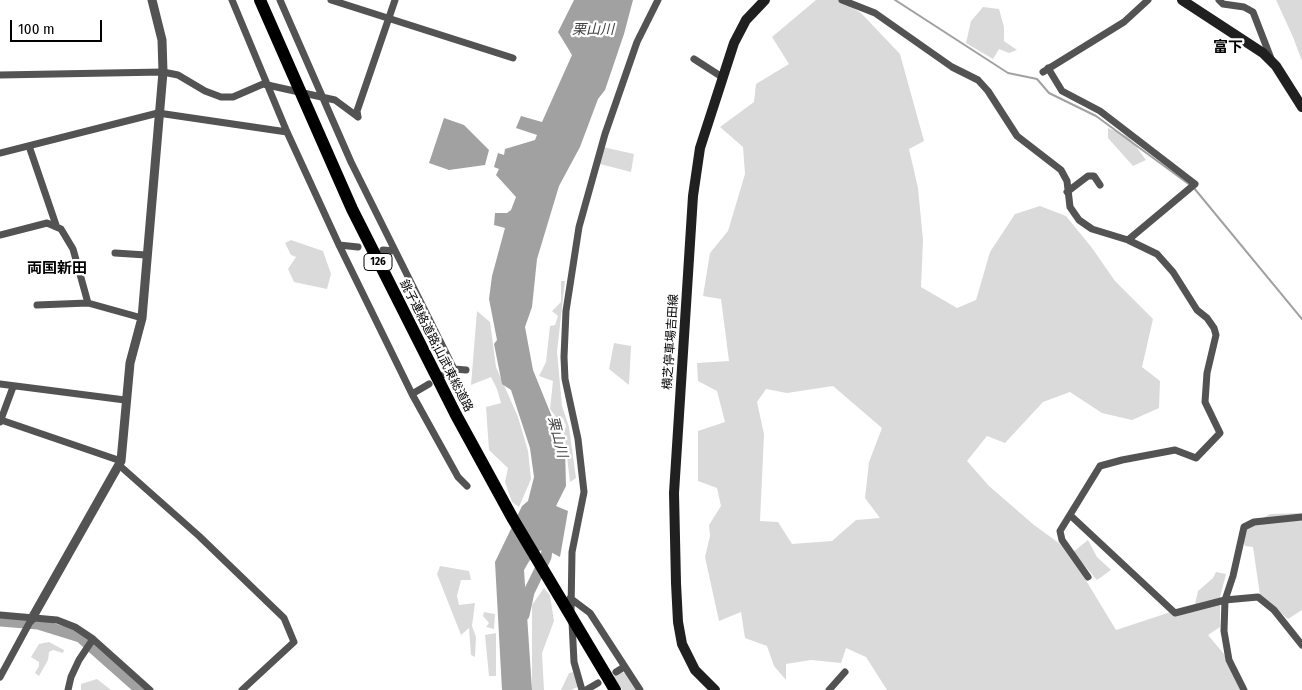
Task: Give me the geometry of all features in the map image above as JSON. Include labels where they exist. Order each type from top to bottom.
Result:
[{"type":"highway","name":"銚子連絡道路;山武東総道路","points":[[260,0],[306,107],[388,283],[456,415],[582,637],[616,690]]},
{"type":"main road","name":"横芝停車場吉田線","points":[[715,690],[695,670],[679,633],[674,493],[693,196],[700,148],[738,32],[765,0]]},
{"type":"main road","points":[[1182,0],[1263,53],[1272,62],[1302,107]]},
{"type":"street","points":[[0,677],[120,463],[130,364],[142,318],[163,72],[162,40],[152,0]]},
{"type":"street","points":[[232,0],[287,132],[340,246],[412,394],[458,477],[467,486]]},
{"type":"street","points":[[280,0],[323,99],[395,251],[454,369]]},
{"type":"street","points":[[331,0],[513,58]]},
{"type":"street","points":[[0,75],[163,72],[178,75],[205,91],[221,97],[233,97],[263,84],[323,99],[336,100],[358,117],[357,111],[395,0]]},
{"type":"street","points":[[598,683],[584,690],[574,662],[570,598],[572,552],[584,492],[578,440],[565,379],[566,311],[579,227],[605,134],[638,42],[658,0]]},
{"type":"street","points":[[842,0],[876,13],[952,67],[978,80],[988,91],[1017,136],[1061,170],[1067,181],[1070,207],[1079,220],[1100,232],[1128,240],[1150,250],[1164,260],[1196,310],[1207,318],[1214,328],[1216,334],[1204,402],[1220,433],[1196,458],[1175,450],[1100,466],[1060,531],[1062,540],[1088,577]]},
{"type":"street","points":[[1128,240],[1193,185],[1100,111],[1062,91],[1046,70],[1124,22],[1148,0]]},
{"type":"street","points":[[1219,0],[1223,4],[1244,7],[1252,12],[1272,62]]},
{"type":"street","points":[[694,59],[722,77]]},
{"type":"street","points":[[0,153],[158,113],[287,132]]},
{"type":"street","points":[[30,146],[56,225]]},
{"type":"street","points":[[1067,192],[1088,176],[1094,176],[1100,185]]},
{"type":"street","points":[[0,235],[47,223],[56,225],[61,229],[74,249],[88,303]]},
{"type":"street","points":[[340,246],[358,247]]},
{"type":"street","points":[[383,250],[395,251]]},
{"type":"street","points":[[115,253],[146,255]]},
{"type":"street","points":[[37,305],[88,303],[142,318]]},
{"type":"street","points":[[443,375],[454,369],[466,370]]},
{"type":"street","points":[[0,384],[125,400]]},
{"type":"street","points":[[412,394],[429,384]]},
{"type":"street","points":[[12,387],[0,421],[120,463],[284,618],[294,642],[242,690]]},
{"type":"street","points":[[1070,515],[1175,613],[1225,600],[1258,597],[1274,610],[1302,645]]},
{"type":"street","points":[[1244,690],[1229,660],[1224,631],[1225,600],[1233,576],[1244,527],[1254,522],[1302,517]]},
{"type":"street","points":[[570,598],[590,613],[640,690]]},
{"type":"street","points":[[0,615],[31,621],[57,620],[75,627],[93,639],[150,690]]},
{"type":"street","points":[[68,690],[71,677],[79,660],[93,639]]},
{"type":"street","points":[[616,672],[624,667]]},
{"type":"street","points":[[829,690],[845,672]]},
{"type":"shaded area","points":[[816,0],[840,0],[861,13],[900,54],[924,141],[909,149],[918,188],[923,240],[921,287],[957,308],[976,300],[990,252],[1015,214],[1040,206],[1066,216],[1115,281],[1153,319],[1142,367],[1160,381],[1159,408],[1132,420],[1102,413],[1070,392],[1043,402],[1005,443],[987,436],[967,461],[989,486],[1034,525],[1067,549],[1116,630],[1195,604],[1198,591],[1213,578],[1216,572],[1226,574],[1220,597],[1220,627],[1208,635],[1224,654],[1240,690],[887,690],[866,657],[846,648],[841,663],[811,660],[786,664],[786,680],[774,666],[767,646],[745,638],[741,612],[719,621],[705,557],[710,536],[709,525],[721,506],[717,488],[698,481],[698,431],[725,422],[717,391],[698,381],[697,363],[729,361],[721,299],[703,296],[710,253],[728,231],[745,174],[743,147],[720,127],[754,102],[756,84],[789,64],[772,37]],"holes":[[[833,386],[882,428],[869,462],[865,498],[880,518],[856,520],[832,541],[792,544],[778,522],[760,521],[764,434],[757,402],[766,389],[787,393]]]},
{"type":"shaded area","points":[[1276,0],[1302,0],[1302,61],[1293,37]]},
{"type":"shaded area","points":[[983,7],[999,9],[1004,27],[1004,41],[1017,50],[1009,53],[999,49],[993,59],[966,43],[971,21]]},
{"type":"shaded area","points":[[1108,128],[1129,137],[1146,160],[1133,166],[1108,138]]},
{"type":"shaded area","points":[[603,147],[634,154],[631,172],[600,164]]},
{"type":"shaded area","points":[[291,240],[323,251],[331,274],[327,289],[294,282],[288,269],[296,257],[291,255],[285,243]]},
{"type":"shaded area","points":[[561,281],[565,281],[557,352],[562,406],[569,427],[576,478],[570,482],[564,432],[566,426],[563,418],[559,421],[550,409],[553,381],[539,376],[546,362],[550,326],[555,325],[558,316],[552,311],[561,302]]},
{"type":"shaded area","points":[[477,311],[490,322],[496,367],[518,417],[528,451],[531,479],[519,507],[512,502],[505,482],[508,468],[489,450],[486,407],[501,403],[497,389],[491,377],[471,385]]},
{"type":"shaded area","points":[[614,343],[631,346],[629,385],[609,369]]},
{"type":"shaded area","points":[[1302,513],[1302,610],[1288,619],[1260,595],[1253,547],[1245,546],[1239,532],[1270,514]]},
{"type":"shaded area","points":[[1088,540],[1097,557],[1111,570],[1097,580],[1073,552]]},
{"type":"shaded area","points":[[440,566],[469,571],[471,580],[461,580],[457,596],[459,605],[475,603],[472,626],[476,637],[475,657],[471,655],[469,628],[461,635],[437,574]]},
{"type":"shaded area","points":[[544,588],[550,595],[554,621],[542,653],[544,690],[532,690],[532,605]]},
{"type":"shaded area","points":[[484,612],[495,614],[494,629],[486,627],[489,623],[483,616]]},
{"type":"shaded area","points":[[496,633],[496,676],[489,676],[485,635]]},
{"type":"shaded area","points":[[49,642],[64,650],[63,653],[53,650],[49,652],[48,660],[39,676],[35,673],[39,662],[31,657],[39,644]]},
{"type":"shaded area","points":[[574,672],[580,686],[571,690],[561,690],[569,673]]},
{"type":"shaded area","points":[[620,672],[626,673],[637,690],[622,690],[613,676]]},
{"type":"shaded area","points":[[97,679],[111,690],[81,690],[81,684]]},
{"type":"water","name":"栗山川","points":[[574,0],[633,0],[624,34],[605,90],[598,99],[580,147],[559,186],[537,259],[532,307],[525,327],[533,370],[565,449],[566,486],[556,506],[568,511],[560,557],[545,549],[534,553],[524,570],[532,690],[502,690],[495,562],[522,506],[528,501],[534,477],[530,448],[511,390],[502,384],[494,344],[497,340],[489,299],[492,276],[505,228],[494,225],[495,213],[507,213],[511,210],[516,197],[496,175],[499,169],[494,167],[498,153],[504,155],[505,149],[535,140],[537,135],[516,128],[521,116],[542,122],[572,55],[558,32]]},
{"type":"water","points":[[444,118],[464,125],[489,150],[485,165],[449,170],[429,163]]},
{"type":"waterway","points":[[895,0],[1008,73],[1037,79],[1049,93],[1096,116],[1190,185]]},
{"type":"waterway","points":[[1194,188],[1302,319]]},
{"type":"waterway","name":"栗山川","points":[[524,615],[529,592],[546,557],[549,536]]},
{"type":"waterway","points":[[0,621],[38,624],[80,637],[140,690]]},
{"type":"district","name":"富下","points":[[1228,48]]},
{"type":"district","name":"両国新田","points":[[57,269]]}]
